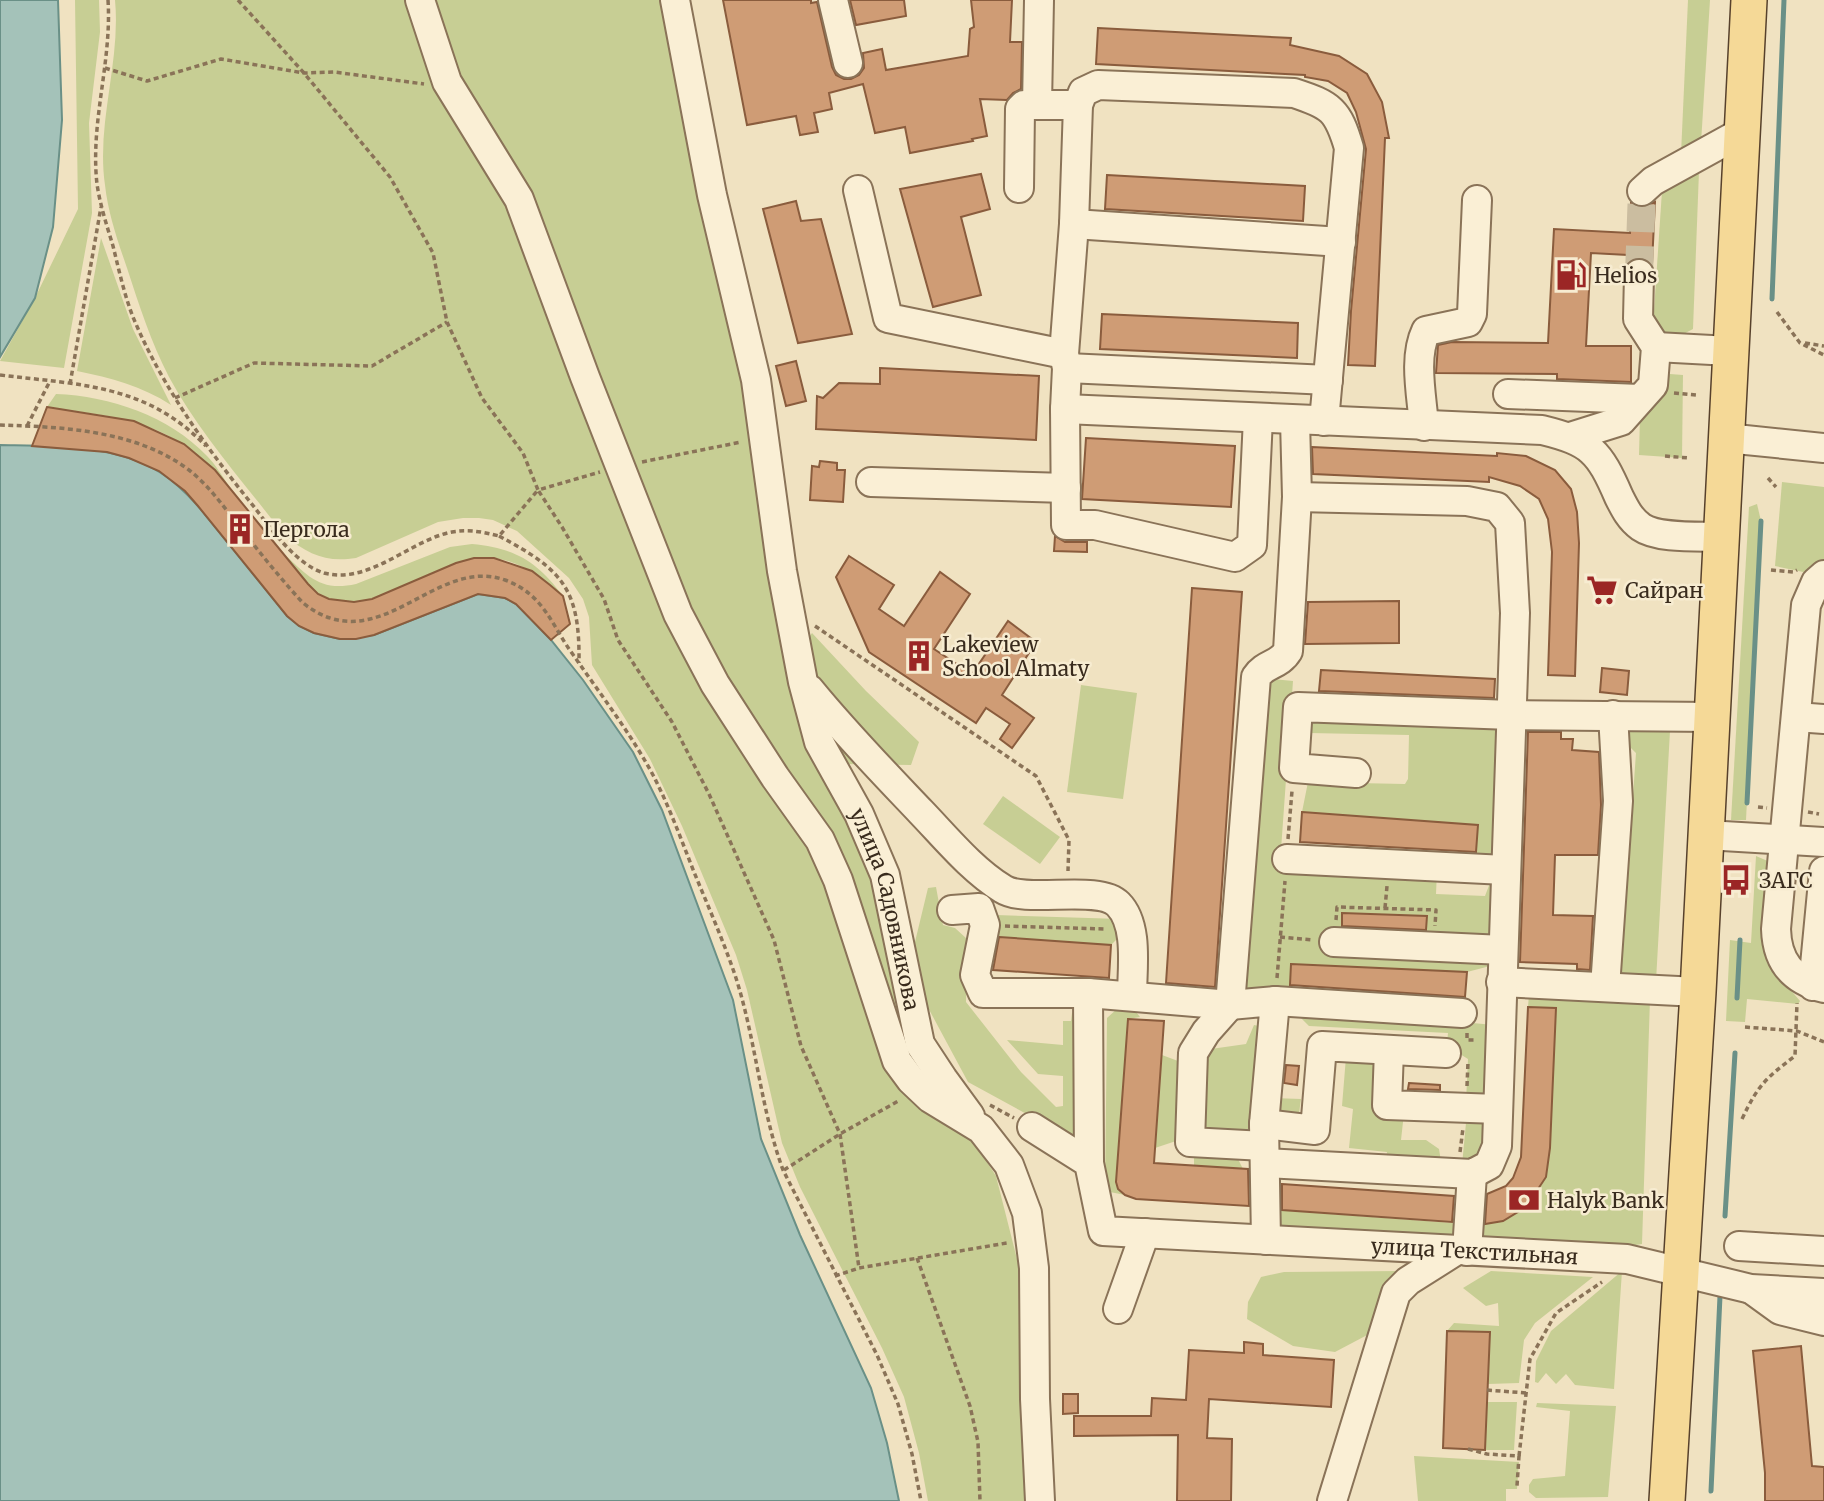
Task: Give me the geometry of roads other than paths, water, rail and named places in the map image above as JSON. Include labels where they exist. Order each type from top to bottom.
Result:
[{"type":"main road","points":[[1667,1501],[1698,992],[1749,0]]},
{"type":"street","points":[[420,0],[450,87],[519,199],[584,377],[678,614],[715,684],[775,777],[820,840],[838,880],[897,1060],[930,1098],[981,1129]]},
{"type":"street","name":"улица Садовникова","points":[[675,0],[712,195],[756,380],[782,571],[803,682],[819,742],[859,814],[885,875],[920,1044],[943,1079],[1009,1165],[1027,1213],[1034,1268],[1035,1399],[1040,1501]]},
{"type":"street","points":[[833,0],[848,63]]},
{"type":"street","points":[[1037,105],[1039,0]]},
{"type":"street","points":[[1258,418],[1252,545],[1235,557],[1095,525],[1066,525],[1065,361],[1078,105],[1083,92],[1098,85],[1294,93],[1320,101],[1341,120],[1349,148],[1324,421]]},
{"type":"street","points":[[1019,188],[1020,109],[1037,105],[1078,105]]},
{"type":"street","points":[[1642,191],[1653,181],[1741,132]]},
{"type":"street","points":[[858,190],[888,318],[1065,361],[1328,380]]},
{"type":"street","points":[[1424,426],[1420,361],[1422,340],[1426,331],[1468,322],[1472,314],[1477,200]]},
{"type":"street","points":[[1074,224],[1341,242]]},
{"type":"street","points":[[1570,437],[1621,421],[1653,385],[1656,347],[1638,319],[1639,274]]},
{"type":"street","points":[[1656,347],[1730,351]]},
{"type":"street","points":[[1508,394],[1640,399]]},
{"type":"street","points":[[1065,409],[1542,430],[1570,437],[1594,452],[1605,464],[1627,513],[1643,528],[1661,534],[1721,537]]},
{"type":"street","points":[[1295,420],[1297,497],[1288,651],[1282,661],[1262,668],[1256,677],[1230,1006],[1206,1032],[1193,1053],[1190,1142],[1265,1144],[1472,1174],[1489,1165],[1497,1146],[1515,613],[1510,523],[1497,507],[1468,501],[1297,497]]},
{"type":"street","points":[[1726,438],[1824,448]]},
{"type":"street","points":[[871,482],[1066,488]]},
{"type":"street","points":[[1808,990],[1784,963],[1777,947],[1776,929],[1806,605],[1816,582],[1824,576]]},
{"type":"street","points":[[803,682],[836,722],[962,855],[1005,891],[1040,895],[1067,893],[1107,898],[1118,904],[1133,930],[1132,996]]},
{"type":"street","points":[[1356,774],[1294,768],[1298,707],[1511,715],[1712,717]]},
{"type":"street","points":[[1605,987],[1618,801],[1613,715]]},
{"type":"street","points":[[1796,716],[1824,719]]},
{"type":"street","points":[[1706,835],[1824,842]]},
{"type":"street","points":[[1287,859],[1506,870]]},
{"type":"street","points":[[1808,990],[1824,871]]},
{"type":"street","points":[[952,910],[979,908],[985,925],[975,975],[983,993],[1088,993],[1230,1006],[1275,1001],[1462,1013]]},
{"type":"street","points":[[1334,942],[1503,950]]},
{"type":"street","points":[[1502,982],[1698,992]]},
{"type":"street","points":[[1088,993],[1089,1163]]},
{"type":"street","points":[[1266,1240],[1265,1144],[1275,1001]]},
{"type":"street","points":[[1265,1144],[1315,1130],[1322,1046],[1446,1052]]},
{"type":"street","points":[[1390,1050],[1387,1105],[1498,1109]]},
{"type":"street","points":[[1031,1127],[1089,1163]]},
{"type":"street","name":"улица Текстильная","points":[[1089,1163],[1103,1231],[1626,1259],[1751,1289]]},
{"type":"street","points":[[1332,1501],[1396,1293],[1408,1280],[1462,1251],[1472,1174]]},
{"type":"street","points":[[1118,1309],[1145,1233]]},
{"type":"street","points":[[1739,1246],[1824,1251]]},
{"type":"street","points":[[1751,1289],[1824,1293]]},
{"type":"street","points":[[1751,1289],[1780,1310],[1824,1321]]},
{"type":"water","points":[[0,0],[58,0],[62,120],[53,227],[35,298],[0,357]]},
{"type":"water","points":[[0,445],[83,448],[124,457],[161,473],[181,488],[198,506],[287,616],[314,633],[340,639],[374,635],[478,594],[505,598],[516,604],[551,640],[583,680],[633,752],[662,810],[733,1000],[761,1139],[800,1235],[871,1388],[887,1443],[899,1501],[0,1501]]},
{"type":"waterway","points":[[1772,299],[1784,0]]},
{"type":"waterway","points":[[1747,803],[1761,521]]},
{"type":"waterway","points":[[1737,998],[1740,940]]},
{"type":"waterway","points":[[1725,1216],[1735,1053]]},
{"type":"waterway","points":[[1711,1491],[1720,1296]]},
{"type":"tunnel","points":[[1639,274],[1642,191]]},
{"type":"place","name":"Helios","points":[[1571,275]]},
{"type":"place","name":"Пергола","points":[[240,529]]},
{"type":"place","name":"Сайран","points":[[1602,590]]},
{"type":"place","name":"Lakeview School Almaty","points":[[919,656]]},
{"type":"place","name":"ЗАГС","points":[[1736,880]]},
{"type":"place","name":"Halyk Bank","points":[[1524,1200]]}]
